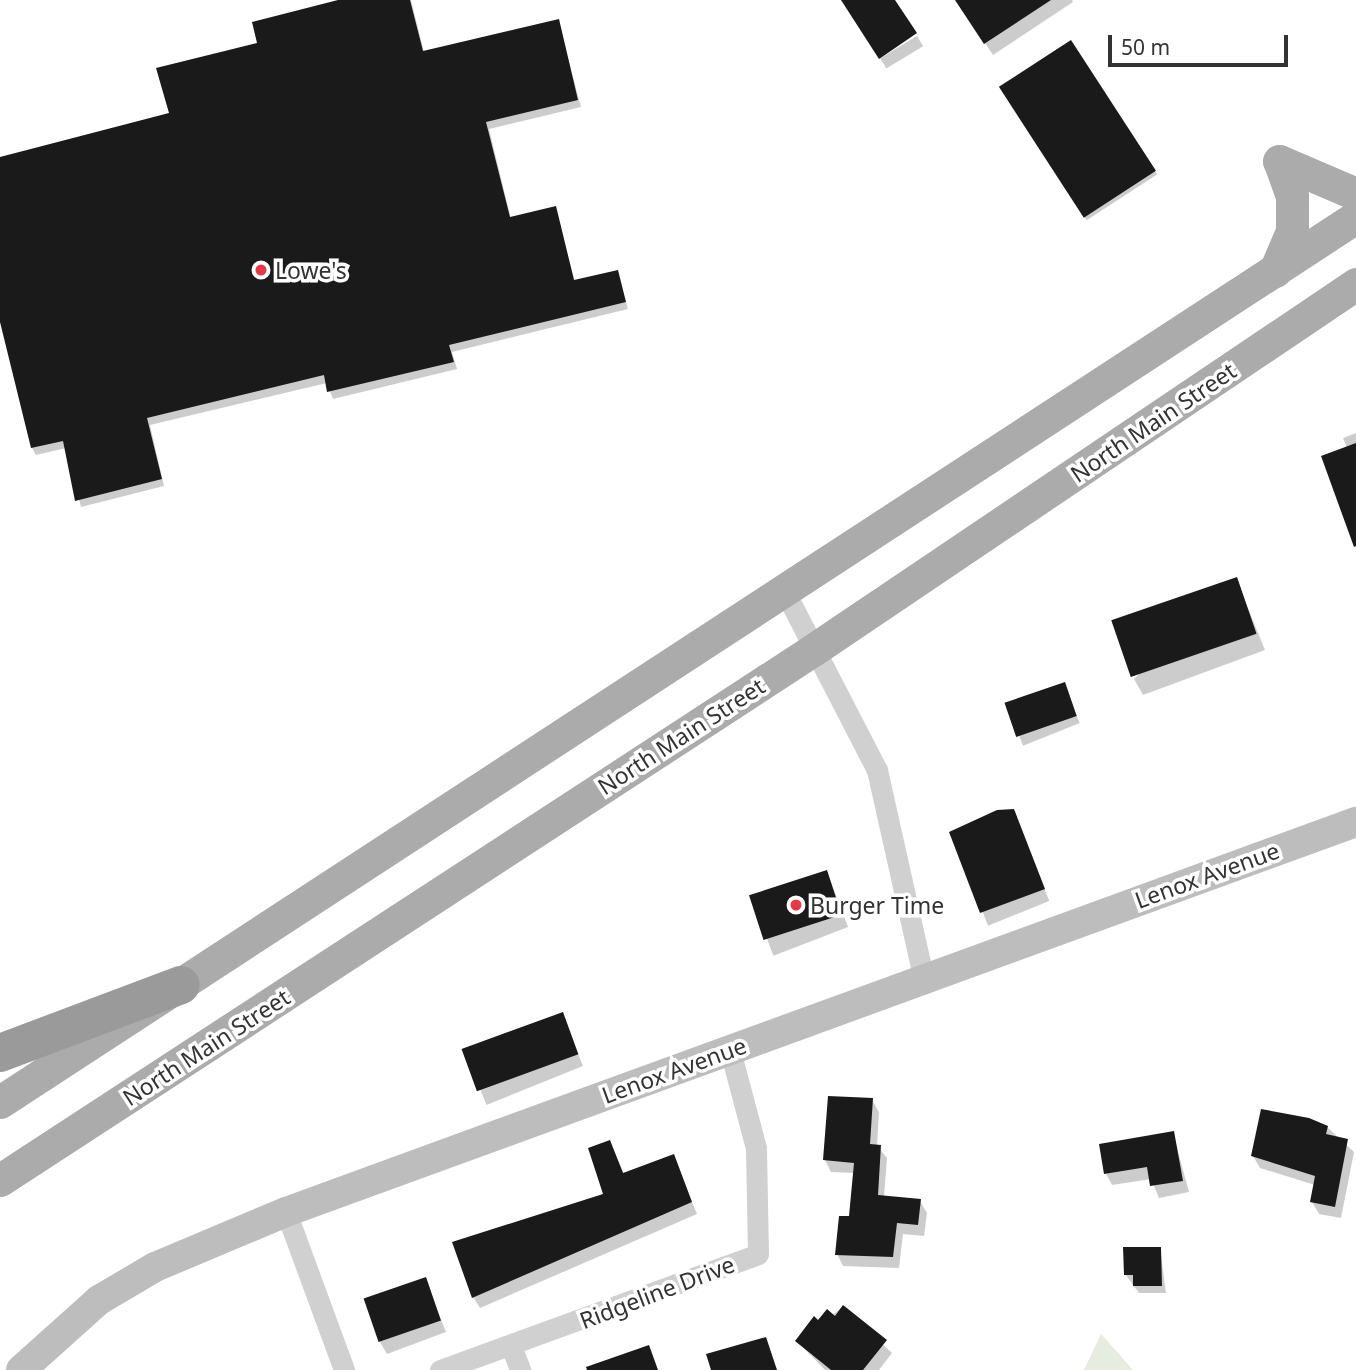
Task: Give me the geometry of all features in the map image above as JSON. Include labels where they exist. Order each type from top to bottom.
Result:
[{"type":"highway","points":[[0,1053],[181,985]]},
{"type":"main road","points":[[1275,271],[1293,231],[1293,196],[1279,162],[1356,194]]},
{"type":"main road","points":[[0,1102],[783,588],[1356,217]]},
{"type":"main road","name":"North Main Street","points":[[0,1180],[813,650],[1356,285]]},
{"type":"street","points":[[783,588],[877,770],[923,976]]},
{"type":"street","name":"Lenox Avenue","points":[[21,1370],[99,1300],[155,1267],[286,1212],[730,1050],[923,976],[1356,822]]},
{"type":"street","name":"Ridgeline Drive","points":[[440,1370],[758,1254],[756,1147],[730,1050]]},
{"type":"street","points":[[286,1212],[344,1370]]},
{"type":"street","points":[[511,1346],[520,1370]]},
{"type":"shaded area","points":[[1101,1334],[1133,1370],[1084,1370]]},
{"type":"building","name":"Lowe's","points":[[338,0],[410,0],[423,51],[559,19],[578,100],[486,122],[510,217],[556,206],[574,280],[618,270],[626,302],[449,345],[454,362],[327,392],[324,375],[147,418],[162,479],[75,501],[63,441],[31,448],[0,322],[0,157],[169,113],[156,68],[257,43],[252,22]]},
{"type":"building","points":[[841,0],[895,0],[917,33],[879,59]]},
{"type":"building","points":[[955,0],[1051,0],[984,44]]},
{"type":"building","points":[[1071,40],[1156,171],[1084,218],[999,87]]},
{"type":"building","points":[[1356,443],[1356,546],[1354,547],[1321,456]]},
{"type":"building","points":[[1237,577],[1257,634],[1131,677],[1111,620]]},
{"type":"building","points":[[1065,682],[1077,716],[1016,737],[1004,703]]},
{"type":"building","points":[[1014,809],[1045,889],[980,913],[949,832],[997,810]]},
{"type":"building","name":"Burger Time","points":[[827,870],[842,915],[764,940],[749,895]]},
{"type":"building","points":[[563,1012],[578,1054],[477,1091],[462,1049]]},
{"type":"building","points":[[828,1096],[873,1098],[870,1144],[881,1145],[878,1195],[921,1199],[918,1225],[897,1223],[893,1257],[835,1255],[839,1216],[849,1216],[854,1163],[823,1160]]},
{"type":"building","points":[[1261,1109],[1309,1118],[1328,1126],[1326,1134],[1348,1139],[1335,1207],[1310,1202],[1315,1176],[1251,1156]]},
{"type":"building","points":[[1174,1131],[1183,1181],[1150,1186],[1147,1167],[1104,1174],[1099,1144]]},
{"type":"building","points":[[610,1140],[623,1173],[674,1154],[692,1202],[472,1298],[452,1242],[603,1194],[588,1148]]},
{"type":"building","points":[[1123,1247],[1161,1247],[1162,1286],[1133,1286],[1133,1275],[1124,1275]]},
{"type":"building","points":[[426,1277],[441,1320],[379,1342],[364,1298]]},
{"type":"building","points":[[843,1305],[887,1340],[863,1370],[831,1370],[795,1341],[814,1316],[818,1320],[827,1309],[835,1316]]},
{"type":"building","points":[[766,1337],[777,1370],[711,1370],[706,1354]]},
{"type":"building","points":[[649,1345],[658,1370],[587,1370],[586,1367]]},
{"type":"place","name":"Lowe's","points":[[261,270]]},
{"type":"place","name":"Burger Time","points":[[796,905]]}]
